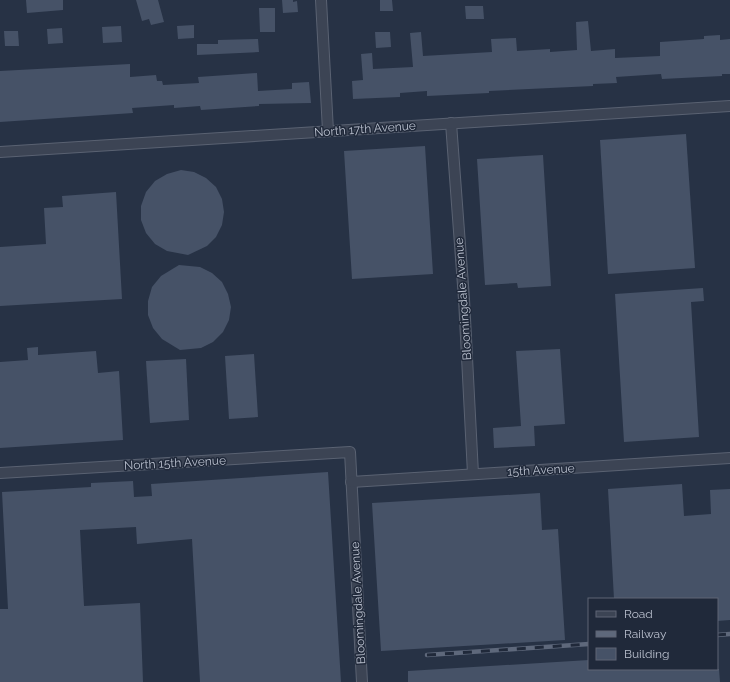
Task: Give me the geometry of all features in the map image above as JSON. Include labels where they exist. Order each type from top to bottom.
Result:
[{"type":"street","points":[[321,0],[328,131]]},
{"type":"street","name":"North 17th Avenue","points":[[0,152],[730,106]]},
{"type":"street","name":"Bloomingdale Avenue","points":[[451,123],[464,299],[473,474]]},
{"type":"street","name":"Bloomingdale Avenue","points":[[350,452],[362,682]]},
{"type":"street","name":"North 15th Avenue","points":[[0,473],[350,452]]},
{"type":"street","name":"15th Avenue","points":[[351,482],[730,458]]},
{"type":"building","points":[[26,0],[63,0],[63,10],[27,13]]},
{"type":"building","points":[[136,0],[158,0],[164,22],[151,25],[149,19],[142,21]]},
{"type":"building","points":[[282,0],[293,0],[293,2],[297,1],[298,12],[283,13]]},
{"type":"building","points":[[380,0],[392,0],[393,11],[380,11]]},
{"type":"building","points":[[465,6],[483,6],[484,19],[466,19]]},
{"type":"building","points":[[259,8],[275,8],[275,32],[260,32]]},
{"type":"building","points":[[588,21],[591,51],[615,49],[615,58],[660,56],[660,42],[704,39],[704,36],[720,35],[720,40],[730,39],[730,74],[722,74],[722,76],[662,79],[661,74],[616,77],[617,83],[593,84],[593,86],[489,91],[489,93],[427,96],[427,91],[400,93],[400,97],[353,99],[352,81],[363,80],[361,54],[372,53],[373,69],[413,67],[410,33],[421,32],[423,56],[492,52],[491,39],[516,38],[517,51],[550,49],[550,52],[577,50],[576,22]]},
{"type":"building","points":[[194,25],[194,38],[178,39],[177,26]]},
{"type":"building","points":[[121,26],[122,42],[103,43],[102,27]]},
{"type":"building","points":[[62,28],[63,43],[48,44],[47,29]]},
{"type":"building","points":[[4,31],[18,31],[19,46],[5,46]]},
{"type":"building","points":[[375,32],[390,32],[391,47],[376,48]]},
{"type":"building","points":[[258,39],[259,52],[197,55],[197,44],[218,44],[218,40]]},
{"type":"building","points":[[130,64],[130,77],[156,75],[157,81],[162,81],[163,85],[199,83],[198,77],[257,73],[258,91],[292,89],[292,83],[309,82],[311,103],[259,104],[259,106],[201,110],[200,106],[174,108],[174,105],[132,108],[133,113],[0,122],[0,71]]},
{"type":"building","points":[[686,134],[695,268],[608,274],[600,140]]},
{"type":"building","points":[[425,146],[433,274],[352,279],[344,151]]},
{"type":"building","points":[[543,155],[551,286],[518,288],[517,283],[485,285],[477,159]]},
{"type":"building","points":[[181,170],[194,172],[206,178],[216,187],[222,199],[224,212],[222,225],[216,237],[207,246],[188,255],[167,251],[155,244],[146,233],[141,220],[141,206],[146,192],[155,181],[167,174]]},
{"type":"building","points":[[116,192],[122,299],[0,306],[0,247],[46,244],[44,208],[63,207],[62,196]]},
{"type":"building","points":[[179,265],[200,267],[212,273],[222,282],[228,294],[231,307],[229,320],[223,332],[213,342],[201,348],[180,350],[162,339],[153,328],[148,315],[148,301],[152,287],[161,276]]},
{"type":"building","points":[[703,288],[704,301],[691,302],[699,437],[624,442],[615,294]]},
{"type":"building","points":[[38,347],[38,355],[96,351],[98,373],[119,371],[123,440],[0,448],[0,362],[28,360],[27,348]]},
{"type":"building","points":[[560,349],[565,424],[534,426],[535,446],[494,448],[493,428],[521,426],[516,351]]},
{"type":"building","points":[[254,354],[258,417],[229,419],[225,356]]},
{"type":"building","points":[[186,359],[189,420],[150,423],[146,361]]},
{"type":"building","points":[[328,472],[341,682],[200,682],[192,539],[137,544],[136,527],[80,530],[84,606],[140,603],[143,682],[0,682],[0,609],[8,609],[2,492],[91,487],[91,483],[133,481],[134,497],[152,496],[151,484]]},
{"type":"building","points":[[682,484],[684,516],[711,514],[710,490],[730,489],[730,620],[718,621],[718,598],[614,598],[608,489]]},
{"type":"building","points":[[540,493],[542,530],[558,529],[565,640],[381,651],[372,503]]},
{"type":"building","points":[[588,660],[588,670],[719,669],[720,682],[408,682],[408,671]]},
{"type":"railway","points":[[718,635],[730,634]]},
{"type":"railway","points":[[427,655],[588,644]]}]
